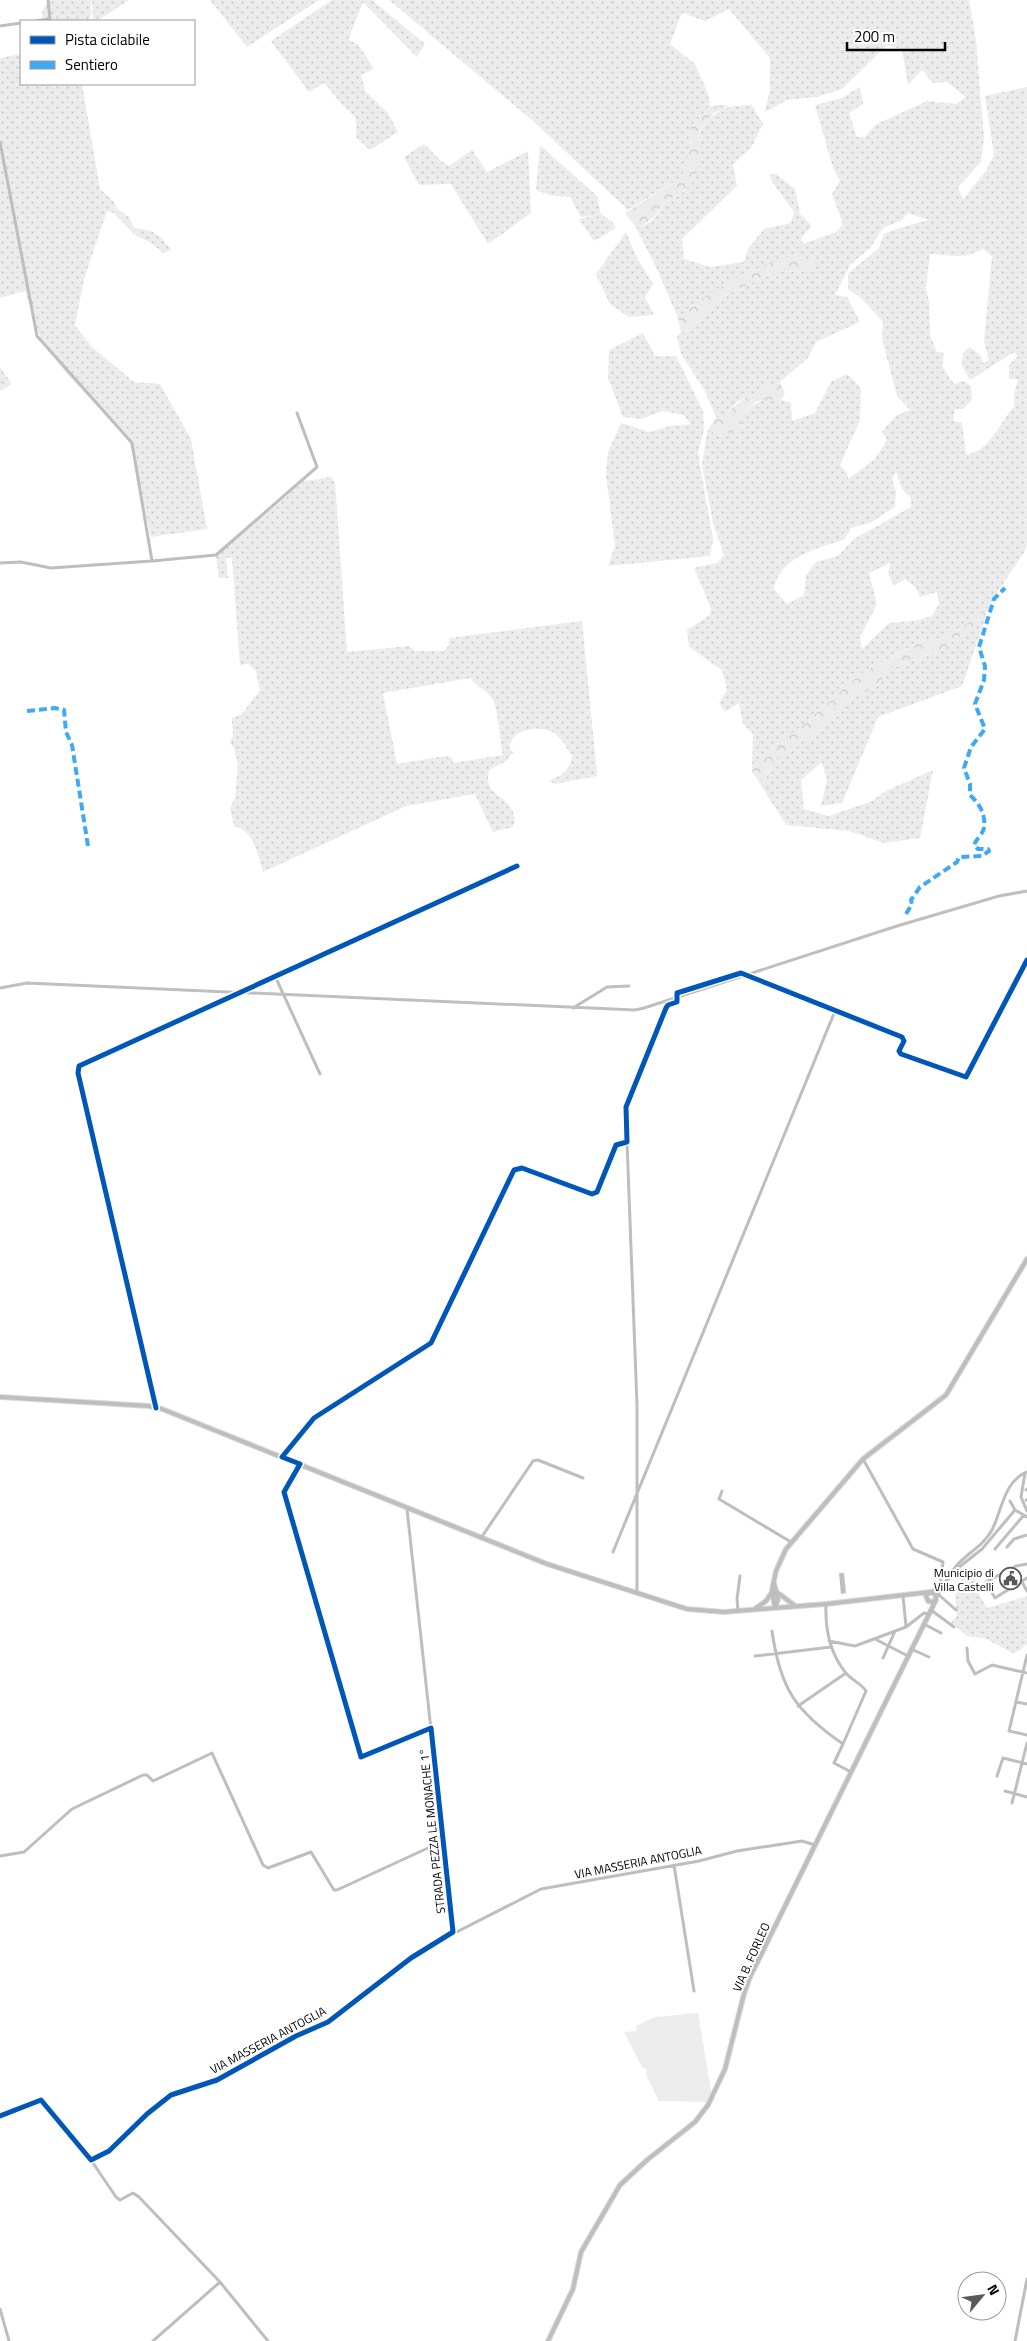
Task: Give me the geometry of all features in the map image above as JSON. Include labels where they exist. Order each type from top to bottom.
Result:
[{"type":"main road","points":[[756,1608],[766,1601],[772,1590],[781,1557],[791,1542],[864,1459],[946,1395],[1027,1259]]},
{"type":"main road","points":[[0,1397],[156,1408],[547,1564],[687,1609],[704,1612],[738,1611],[756,1608],[826,1604],[930,1592],[936,1594],[937,1598],[931,1602],[916,1595]]},
{"type":"main road","points":[[774,1583],[778,1593],[775,1608]]},
{"type":"main road","points":[[772,1590],[775,1608]]},
{"type":"main road","points":[[930,1592],[926,1596],[930,1612]]},
{"type":"main road","points":[[778,1593],[796,1606]]},
{"type":"main road","name":"VIA B. FORLEO","points":[[548,2341],[573,2289],[581,2252],[620,2185],[647,2160],[695,2122],[708,2105],[725,2069],[750,1977],[937,1598]]},
{"type":"street","points":[[42,20],[50,19],[48,0]]},
{"type":"street","points":[[0,26],[20,23]]},
{"type":"street","points":[[0,142],[37,336],[132,444],[152,561]]},
{"type":"street","points":[[0,563],[21,562],[51,568],[216,555],[317,467],[297,413]]},
{"type":"street","points":[[156,1408],[78,1069],[83,1064],[236,995],[240,991],[517,866]]},
{"type":"street","points":[[275,976],[320,1074]]},
{"type":"street","points":[[613,1552],[836,1011]]},
{"type":"street","points":[[282,1457],[314,1418],[431,1343],[514,1170],[522,1168],[595,1194],[616,1145],[627,1142],[638,1490],[637,1594]]},
{"type":"street","points":[[864,1459],[913,1549],[943,1562],[942,1585]]},
{"type":"street","points":[[481,1538],[533,1461],[538,1460],[583,1478]]},
{"type":"street","points":[[956,1610],[937,1598],[942,1585],[957,1565],[985,1541],[992,1529],[1009,1487],[1019,1476],[1026,1472]]},
{"type":"street","points":[[1026,1472],[1021,1497],[1027,1510]]},
{"type":"street","points":[[722,1491],[719,1499],[791,1542]]},
{"type":"street","points":[[995,1549],[1025,1516],[1015,1510],[1010,1501]]},
{"type":"street","name":"STRADA PEZZA LE MONACHE 1°","points":[[407,1509],[453,1932]]},
{"type":"street","points":[[930,1592],[942,1585],[958,1568],[982,1549],[1015,1510]]},
{"type":"street","points":[[1007,1547],[1014,1539],[1027,1536]]},
{"type":"street","points":[[1027,1564],[1016,1566],[986,1582],[995,1598],[1027,1578]]},
{"type":"street","points":[[738,1611],[737,1599],[740,1576]]},
{"type":"street","points":[[1022,1582],[1026,1590]]},
{"type":"street","points":[[903,1596],[906,1627]]},
{"type":"street","points":[[826,1604],[825,1621],[831,1647],[846,1672],[866,1691],[834,1763],[851,1772]]},
{"type":"street","points":[[830,1641],[854,1646],[906,1627],[930,1612],[954,1627]]},
{"type":"street","points":[[924,1624],[941,1632]]},
{"type":"street","points":[[772,1631],[786,1687],[807,1716],[842,1744]]},
{"type":"street","points":[[883,1658],[895,1631]]},
{"type":"street","points":[[874,1639],[908,1656]]},
{"type":"street","points":[[755,1656],[831,1647]]},
{"type":"street","points":[[967,1648],[968,1661],[975,1674],[992,1665],[1025,1673]]},
{"type":"street","points":[[911,1649],[929,1657]]},
{"type":"street","points":[[1027,1655],[1025,1673],[1009,1731],[1027,1735]]},
{"type":"street","points":[[798,1706],[846,1672]]},
{"type":"street","points":[[1016,1702],[1027,1704]]},
{"type":"street","points":[[1012,1803],[1027,1744]]},
{"type":"street","points":[[0,1856],[24,1852],[58,1819],[81,1803],[143,1775],[147,1775],[153,1781],[212,1753],[263,1865],[268,1868],[311,1852],[334,1890],[337,1890],[444,1841]]},
{"type":"street","points":[[997,1776],[1003,1758],[1027,1764]]},
{"type":"street","points":[[1005,1791],[1027,1797]]},
{"type":"street","name":"VIA MASSERIA ANTOGLIA","points":[[91,2160],[109,2151],[147,2114],[171,2096],[217,2080],[296,2036],[328,2022],[411,1958],[453,1932],[541,1889],[674,1865],[737,1851],[802,1841],[815,1845]]},
{"type":"street","points":[[674,1865],[694,1991]]},
{"type":"street","points":[[0,2116],[41,2100],[91,2160],[116,2197],[120,2200],[135,2193],[220,2282],[268,2341]]},
{"type":"street","points":[[1015,2341],[1027,2279]]},
{"type":"street","points":[[153,2341],[220,2282]]},
{"type":"street","points":[[0,2309],[9,2341]]},
{"type":"green space","points":[[49,0],[91,0],[91,15],[88,20],[43,20],[42,12]]},
{"type":"green space","points":[[92,0],[129,0],[99,20],[93,20]]},
{"type":"green space","points":[[210,0],[319,0],[247,47]]},
{"type":"green space","points":[[332,0],[372,0],[425,44],[417,57],[363,2],[348,40],[358,44],[374,69],[361,75],[365,91],[387,112],[398,132],[370,150],[356,137],[356,119],[352,113],[324,83],[309,92],[271,41]]},
{"type":"green space","points":[[389,0],[969,0],[976,40],[984,138],[981,162],[958,187],[963,199],[986,171],[994,155],[985,96],[1027,87],[1027,544],[1025,551],[986,612],[944,637],[917,643],[859,675],[801,727],[764,755],[752,771],[753,734],[743,724],[739,703],[725,712],[719,703],[727,690],[722,670],[689,647],[687,630],[710,615],[711,608],[694,568],[717,563],[724,555],[713,523],[702,465],[707,432],[731,433],[741,426],[742,415],[758,402],[764,400],[776,399],[791,403],[792,421],[815,413],[831,382],[847,374],[861,388],[860,420],[840,465],[847,473],[848,479],[875,459],[887,440],[882,431],[897,415],[910,410],[897,396],[882,339],[883,322],[860,297],[848,289],[848,274],[879,248],[884,234],[928,220],[908,213],[902,220],[883,228],[870,248],[850,265],[835,295],[847,297],[860,322],[816,342],[808,358],[776,385],[737,402],[722,419],[716,417],[705,391],[681,354],[677,336],[701,319],[721,297],[775,272],[805,271],[817,262],[795,255],[692,306],[678,318],[656,267],[636,228],[651,222],[665,203],[686,190],[700,143],[699,132],[721,110],[734,106],[752,105],[763,124],[751,148],[733,164],[737,186],[682,239],[684,259],[710,267],[744,262],[748,249],[764,229],[791,223],[794,212],[773,183],[769,174],[776,174],[795,189],[800,214],[812,226],[801,238],[803,244],[836,232],[843,224],[832,194],[840,181],[833,168],[815,105],[842,98],[860,87],[863,104],[849,113],[857,137],[865,137],[875,125],[927,101],[956,104],[966,97],[947,82],[933,83],[922,70],[908,85],[902,49],[887,45],[842,89],[817,97],[787,100],[765,112],[770,89],[770,58],[729,9],[705,21],[682,13],[670,44],[695,64],[708,94],[710,106],[691,126],[690,150],[682,177],[628,210],[533,121]],"holes":[[[983,249],[992,256],[984,341],[989,360],[982,363],[981,356],[970,347],[963,353],[962,366],[970,380],[1014,352],[1018,356],[1009,365],[1009,379],[1018,379],[1014,395],[1015,406],[982,448],[966,454],[962,423],[953,421],[955,409],[964,409],[972,399],[971,386],[964,381],[954,384],[942,366],[944,353],[937,352],[930,335],[929,302],[926,287],[930,254],[963,256]],[[896,472],[902,489],[911,498],[911,507],[854,539],[838,556],[816,562],[806,575],[804,595],[787,604],[774,589],[777,578],[784,569],[792,561],[812,550],[845,539],[851,528],[870,523],[895,507],[896,491],[892,480]],[[890,563],[888,573],[894,586],[905,579],[916,588],[920,597],[937,592],[939,604],[932,616],[914,621],[889,623],[862,649],[860,637],[877,604],[869,573]]]},
{"type":"green space","points":[[20,54],[20,85],[82,85],[100,189],[114,202],[117,209],[129,217],[134,228],[156,234],[171,250],[163,253],[150,242],[136,236],[114,213],[107,211],[84,279],[75,325],[92,347],[134,382],[160,384],[191,439],[207,529],[151,537],[129,439],[66,373],[41,340],[25,291],[0,298],[0,58]]},
{"type":"green space","points":[[729,105],[714,113],[699,131],[699,164],[695,179],[691,185],[665,203],[651,220],[636,228],[625,213],[682,177],[690,150],[691,126],[710,106]]},
{"type":"green space","points":[[424,144],[441,161],[449,166],[472,150],[487,172],[528,151],[531,213],[488,244],[451,184],[419,185],[404,157]]},
{"type":"green space","points":[[540,145],[597,196],[601,214],[612,222],[616,228],[594,241],[579,219],[593,216],[581,217],[570,197],[553,196],[536,190]]},
{"type":"green space","points":[[626,232],[637,258],[653,284],[645,297],[654,315],[629,317],[610,304],[596,274]]},
{"type":"green space","points":[[795,255],[818,262],[805,271],[775,272],[721,297],[701,319],[681,333],[678,318],[705,297],[747,272]]},
{"type":"green space","points":[[643,333],[655,356],[676,356],[703,411],[704,429],[698,453],[713,539],[710,556],[608,566],[615,545],[606,475],[608,452],[621,423],[649,432],[670,426],[691,424],[684,415],[663,411],[641,419],[623,417],[608,378],[609,350]]},
{"type":"green space","points":[[0,367],[12,384],[0,391]]},
{"type":"green space","points":[[779,382],[785,392],[782,399],[756,401],[742,415],[741,426],[731,433],[707,432],[716,417],[722,419],[735,406],[748,397]]},
{"type":"green space","points":[[331,477],[335,482],[347,652],[409,646],[415,651],[444,651],[449,645],[449,638],[582,621],[597,776],[555,784],[549,781],[565,772],[572,756],[554,733],[541,729],[526,730],[514,737],[510,749],[513,752],[506,761],[489,770],[488,778],[491,789],[507,803],[512,811],[515,819],[513,827],[493,832],[475,794],[406,806],[263,872],[251,838],[241,828],[234,826],[230,808],[235,798],[238,765],[230,742],[233,735],[232,718],[242,714],[260,690],[256,671],[248,664],[240,665],[232,558],[226,558],[228,578],[219,578],[216,556],[304,481]],"holes":[[[471,678],[488,693],[493,700],[503,755],[453,763],[452,758],[445,756],[397,764],[383,693]]]},
{"type":"green space","points":[[986,612],[985,619],[942,649],[891,668],[877,686],[852,699],[829,718],[818,734],[802,741],[793,750],[774,759],[762,787],[752,771],[763,755],[801,727],[859,675],[917,643],[944,637]]},
{"type":"green space","points":[[985,619],[962,686],[878,717],[842,803],[821,806],[827,780],[822,762],[801,780],[804,809],[829,816],[872,801],[886,791],[933,770],[920,838],[884,843],[849,831],[786,825],[762,787],[774,759],[793,750],[801,741],[818,734],[829,718],[852,699],[877,686],[891,668],[942,649]]},
{"type":"green space","points":[[969,1573],[977,1573],[977,1586],[987,1608],[1027,1596],[1027,1644],[1019,1651],[1013,1653],[984,1638],[967,1636],[951,1622],[957,1616],[955,1596],[963,1583],[957,1577],[967,1578]]},
{"type":"green space","points":[[698,2013],[711,2091],[706,2102],[659,2101],[646,2075],[647,2069],[642,2067],[624,2032],[637,2031],[636,2026],[657,2016]]},
{"type":"water","points":[[839,1573],[844,1573],[846,1593],[841,1594]]},
{"type":"waterway","points":[[0,988],[27,983],[635,1010],[897,926],[999,896],[1027,891]]},
{"type":"waterway","points":[[573,1008],[607,987],[629,986]]},
{"type":"marked path","points":[[906,914],[912,904],[911,900],[920,887],[957,862],[959,857],[982,856],[989,851],[988,849],[978,849],[974,845],[984,829],[984,818],[979,805],[970,795],[970,784],[964,768],[971,747],[985,729],[975,704],[984,680],[985,666],[979,647],[994,599],[1005,588]]},
{"type":"marked path","points":[[27,711],[55,708],[64,710],[66,732],[72,745],[88,846]]},
{"type":"cycle path","points":[[156,1408],[78,1073],[79,1066],[517,866]]},
{"type":"cycle path","points":[[0,2116],[41,2100],[91,2160],[109,2151],[147,2114],[171,2095],[217,2080],[296,2036],[328,2022],[411,1958],[453,1932],[431,1728],[361,1757],[284,1492],[300,1464],[282,1457],[314,1418],[431,1343],[514,1170],[522,1168],[592,1194],[597,1192],[616,1145],[627,1142],[626,1107],[666,1008],[668,1005],[677,1002],[677,993],[741,973],[902,1037],[904,1041],[899,1051],[901,1054],[966,1077],[1027,960]]},
{"type":"place","name":"Municipio di Villa Castelli","points":[[1010,1579]]}]
